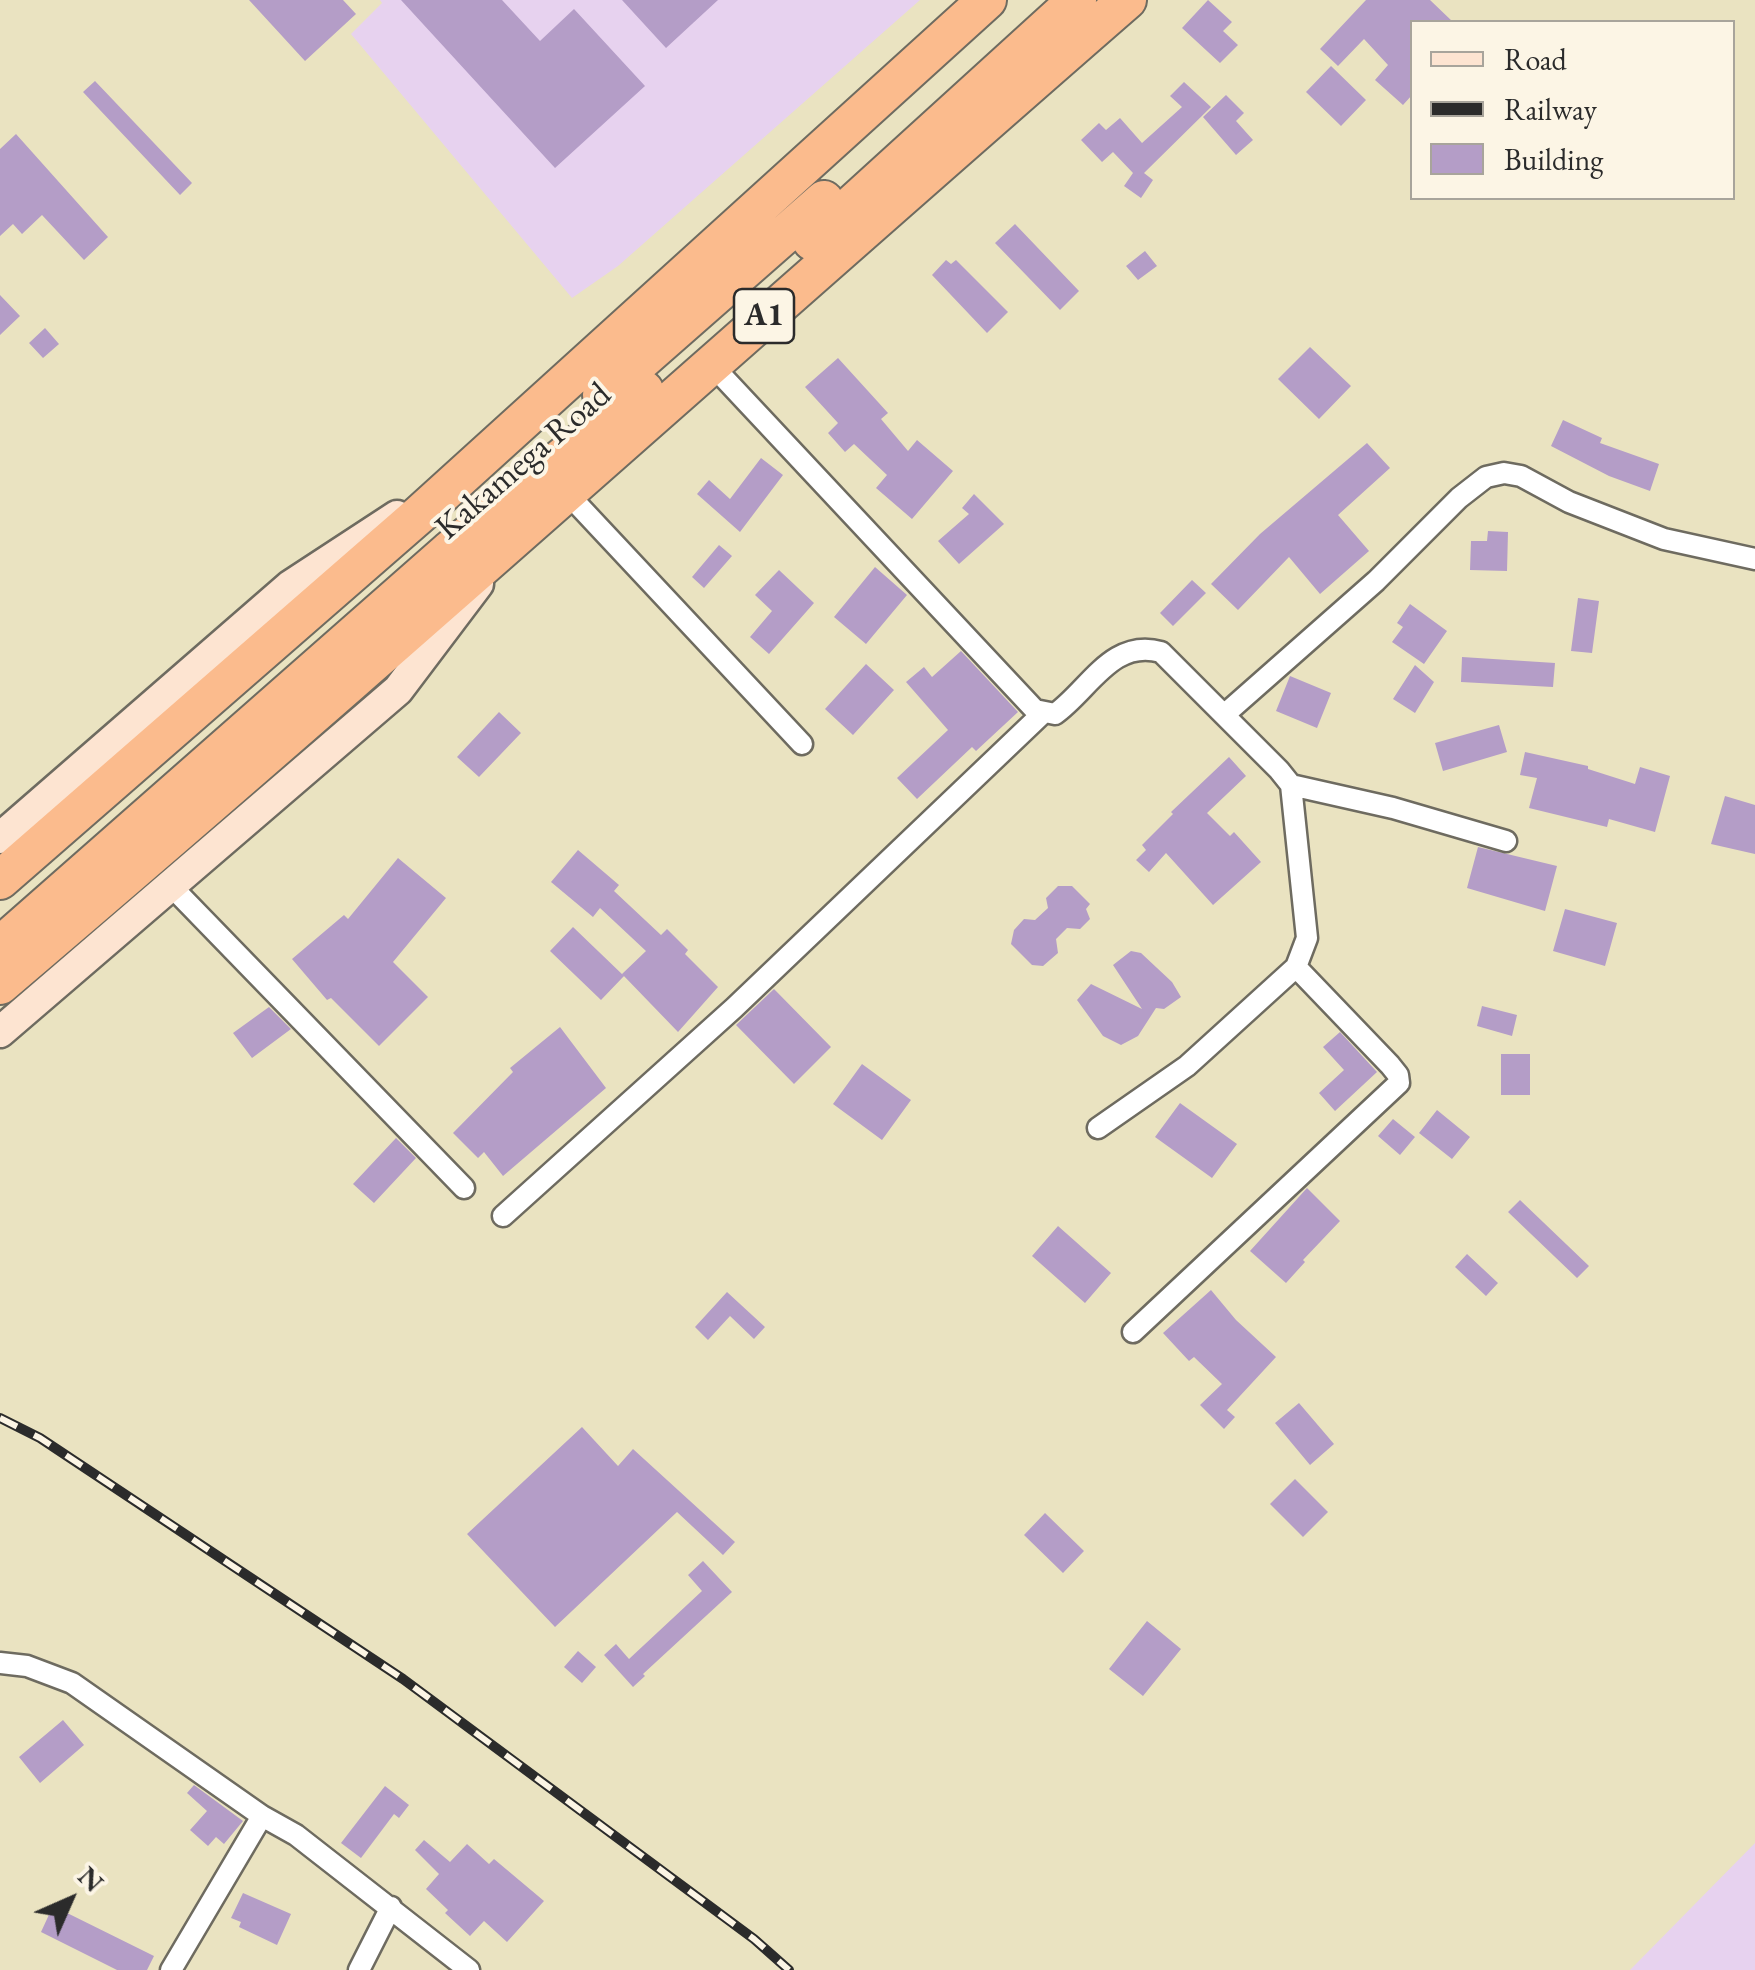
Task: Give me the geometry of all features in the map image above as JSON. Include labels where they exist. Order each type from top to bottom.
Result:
[{"type":"highway","name":"A1","points":[[0,880],[420,514],[987,0]]},
{"type":"highway","name":"Kakamega Road","points":[[0,926],[437,536],[655,350],[1050,0]]},
{"type":"highway","name":"Kakamega Road","points":[[0,946],[449,551],[700,343],[1076,0]]},
{"type":"highway","name":"A1","points":[[0,986],[406,637],[710,363],[1127,0]]},
{"type":"street","points":[[710,363],[1042,714],[1050,716],[1062,710],[1120,655],[1147,648],[1161,652],[1291,786],[1393,808],[1506,841]]},
{"type":"street","points":[[1224,715],[1376,582],[1459,498],[1486,477],[1504,472],[1521,476],[1568,502],[1664,539],[1755,559]]},
{"type":"street","points":[[0,838],[290,586],[457,477]]},
{"type":"street","points":[[566,492],[802,744]]},
{"type":"street","points":[[0,1032],[398,690],[513,538]]},
{"type":"street","points":[[503,1216],[734,1008],[1042,714]]},
{"type":"street","points":[[1098,1128],[1187,1066],[1296,967],[1308,938],[1291,786]]},
{"type":"street","points":[[172,887],[464,1188]]},
{"type":"street","points":[[1133,1332],[1399,1083],[1390,1065],[1296,967]]},
{"type":"street","points":[[0,1663],[28,1666],[72,1683],[262,1816],[296,1835],[469,1970]]},
{"type":"street","points":[[171,1970],[262,1816]]},
{"type":"street","points":[[358,1970],[391,1907]]},
{"type":"shaded area","points":[[380,0],[920,0],[618,266],[572,298],[351,34],[382,3]]},
{"type":"shaded area","points":[[1755,1843],[1755,1970],[1630,1970]]},
{"type":"building","points":[[249,0],[343,0],[356,14],[305,61]]},
{"type":"building","points":[[401,0],[502,0],[540,41],[574,9],[645,86],[555,168]]},
{"type":"building","points":[[622,0],[718,0],[666,48]]},
{"type":"building","points":[[1208,0],[1232,22],[1223,31],[1238,45],[1220,63],[1182,28]]},
{"type":"building","points":[[1366,0],[1430,0],[1451,20],[1410,20],[1410,97],[1403,105],[1375,80],[1388,65],[1364,39],[1338,66],[1320,49]]},
{"type":"building","points":[[1331,66],[1366,100],[1341,126],[1306,92]]},
{"type":"building","points":[[95,81],[192,183],[180,195],[83,92]]},
{"type":"building","points":[[1184,82],[1211,107],[1144,173],[1153,180],[1141,198],[1124,186],[1133,173],[1113,152],[1102,162],[1081,140],[1099,123],[1106,130],[1120,118],[1142,143],[1182,107],[1170,96]]},
{"type":"building","points":[[1226,95],[1244,113],[1236,121],[1253,140],[1236,155],[1203,117]]},
{"type":"building","points":[[16,134],[108,237],[84,260],[42,215],[22,234],[13,224],[0,236],[0,149]]},
{"type":"building","points":[[1015,224],[1079,291],[1060,310],[995,243]]},
{"type":"building","points":[[1145,251],[1157,266],[1138,280],[1126,266]]},
{"type":"building","points":[[946,260],[951,264],[956,260],[1008,312],[987,333],[932,275]]},
{"type":"building","points":[[0,295],[20,316],[0,335]]},
{"type":"building","points":[[45,328],[59,344],[43,358],[29,343]]},
{"type":"building","points":[[1310,347],[1351,386],[1319,419],[1278,379]]},
{"type":"building","points":[[838,358],[888,413],[881,419],[908,451],[917,440],[953,471],[912,519],[876,488],[887,475],[854,444],[845,452],[828,433],[838,423],[805,387]]},
{"type":"building","points":[[1563,420],[1602,438],[1600,443],[1659,464],[1650,491],[1609,476],[1551,446]]},
{"type":"building","points":[[1367,443],[1390,468],[1338,515],[1369,551],[1320,594],[1289,557],[1238,610],[1211,584],[1260,534]]},
{"type":"building","points":[[761,458],[783,475],[740,532],[697,494],[709,480],[730,499]]},
{"type":"building","points":[[974,494],[1004,524],[959,564],[938,541],[969,514],[962,508]]},
{"type":"building","points":[[1488,531],[1508,532],[1507,571],[1470,570],[1471,541],[1487,541]]},
{"type":"building","points":[[719,545],[732,556],[704,588],[692,577]]},
{"type":"building","points":[[875,567],[907,595],[866,644],[834,617]]},
{"type":"building","points":[[779,570],[814,603],[769,654],[750,637],[772,611],[755,595]]},
{"type":"building","points":[[1192,580],[1206,593],[1173,626],[1160,613]]},
{"type":"building","points":[[1578,598],[1599,601],[1592,653],[1571,651]]},
{"type":"building","points":[[1410,604],[1447,631],[1424,664],[1392,642],[1403,627],[1397,623]]},
{"type":"building","points":[[961,651],[1018,712],[976,751],[972,747],[917,799],[897,778],[948,730],[906,682],[924,667],[932,677]]},
{"type":"building","points":[[1462,657],[1555,663],[1553,687],[1461,682]]},
{"type":"building","points":[[866,664],[894,690],[853,735],[825,709]]},
{"type":"building","points":[[1415,665],[1434,682],[1415,713],[1393,699]]},
{"type":"building","points":[[1290,676],[1331,693],[1317,728],[1276,711]]},
{"type":"building","points":[[499,712],[521,733],[479,777],[457,757]]},
{"type":"building","points":[[1499,725],[1507,752],[1443,771],[1435,743]]},
{"type":"building","points":[[1525,752],[1588,766],[1635,784],[1640,767],[1670,776],[1655,832],[1609,819],[1607,827],[1529,808],[1537,778],[1520,775]]},
{"type":"building","points":[[1229,757],[1246,776],[1207,813],[1230,836],[1234,832],[1261,862],[1213,905],[1166,853],[1149,872],[1136,860],[1146,850],[1142,845],[1171,812]]},
{"type":"building","points":[[1725,796],[1755,805],[1755,854],[1711,844]]},
{"type":"building","points":[[1478,847],[1557,866],[1545,911],[1467,888]]},
{"type":"building","points":[[578,850],[619,885],[614,891],[661,935],[667,929],[718,987],[678,1032],[622,974],[646,951],[600,908],[593,917],[551,882]]},
{"type":"building","points":[[398,858],[446,898],[393,962],[428,997],[379,1046],[331,998],[327,1000],[292,959],[344,915],[348,919]]},
{"type":"building","points":[[1058,886],[1072,886],[1090,904],[1086,909],[1090,919],[1080,929],[1067,928],[1056,939],[1058,953],[1043,966],[1032,965],[1011,944],[1014,930],[1024,919],[1035,920],[1048,908],[1046,898]]},
{"type":"building","points":[[1565,909],[1617,923],[1605,966],[1553,951]]},
{"type":"building","points":[[573,927],[624,976],[601,1000],[550,951]]},
{"type":"building","points":[[1131,951],[1141,953],[1172,982],[1181,997],[1164,1009],[1156,1008],[1138,1036],[1121,1045],[1103,1036],[1077,1000],[1091,984],[1142,1009],[1113,965]]},
{"type":"building","points":[[774,989],[831,1047],[794,1084],[736,1025]]},
{"type":"building","points":[[1482,1006],[1517,1015],[1512,1036],[1477,1026]]},
{"type":"building","points":[[269,1007],[291,1029],[252,1058],[233,1033]]},
{"type":"building","points":[[560,1027],[606,1088],[503,1176],[484,1152],[478,1158],[453,1133],[513,1072],[510,1068]]},
{"type":"building","points":[[1340,1032],[1377,1072],[1335,1111],[1319,1093],[1344,1070],[1323,1047]]},
{"type":"building","points":[[1501,1054],[1530,1054],[1530,1095],[1501,1095]]},
{"type":"building","points":[[862,1064],[911,1100],[882,1140],[833,1104]]},
{"type":"building","points":[[1180,1103],[1237,1144],[1212,1178],[1155,1137]]},
{"type":"building","points":[[1437,1110],[1470,1137],[1452,1159],[1419,1133]]},
{"type":"building","points":[[1393,1119],[1415,1137],[1400,1155],[1378,1136]]},
{"type":"building","points":[[396,1138],[416,1158],[374,1203],[353,1184]]},
{"type":"building","points":[[1307,1188],[1340,1221],[1286,1283],[1250,1251]]},
{"type":"building","points":[[1520,1200],[1589,1266],[1577,1278],[1508,1212]]},
{"type":"building","points":[[1058,1226],[1111,1273],[1085,1303],[1032,1256]]},
{"type":"building","points":[[1467,1254],[1498,1283],[1486,1296],[1455,1267]]},
{"type":"building","points":[[1211,1290],[1276,1357],[1227,1410],[1235,1417],[1224,1429],[1200,1405],[1222,1384],[1194,1357],[1189,1361],[1163,1333]]},
{"type":"building","points":[[727,1292],[765,1327],[754,1339],[730,1316],[708,1340],[695,1327]]},
{"type":"building","points":[[1299,1403],[1334,1444],[1310,1465],[1275,1423]]},
{"type":"building","points":[[582,1427],[618,1466],[633,1449],[735,1542],[723,1555],[677,1512],[555,1627],[467,1534]]},
{"type":"building","points":[[1295,1479],[1328,1512],[1303,1537],[1270,1504]]},
{"type":"building","points":[[1045,1513],[1084,1551],[1063,1573],[1024,1535]]},
{"type":"building","points":[[703,1561],[732,1592],[633,1687],[604,1655],[616,1644],[629,1659],[702,1591],[688,1575]]},
{"type":"building","points":[[1147,1621],[1181,1649],[1143,1696],[1109,1669]]},
{"type":"building","points":[[578,1651],[596,1667],[582,1683],[564,1667]]},
{"type":"building","points":[[63,1720],[84,1745],[40,1783],[19,1757]]},
{"type":"building","points":[[194,1785],[243,1821],[224,1844],[216,1837],[208,1846],[190,1830],[207,1811],[187,1793]]},
{"type":"building","points":[[385,1786],[409,1805],[399,1818],[394,1814],[361,1858],[341,1843]]},
{"type":"building","points":[[424,1840],[450,1862],[467,1844],[489,1864],[494,1859],[544,1901],[507,1942],[484,1921],[470,1936],[426,1889],[439,1874],[415,1850]]},
{"type":"building","points":[[243,1893],[291,1914],[277,1945],[239,1927],[241,1922],[231,1918]]},
{"type":"building","points":[[53,1906],[154,1956],[147,1970],[117,1970],[41,1932]]},
{"type":"railway","points":[[0,1418],[40,1438],[403,1679],[754,1939],[789,1970]]}]
